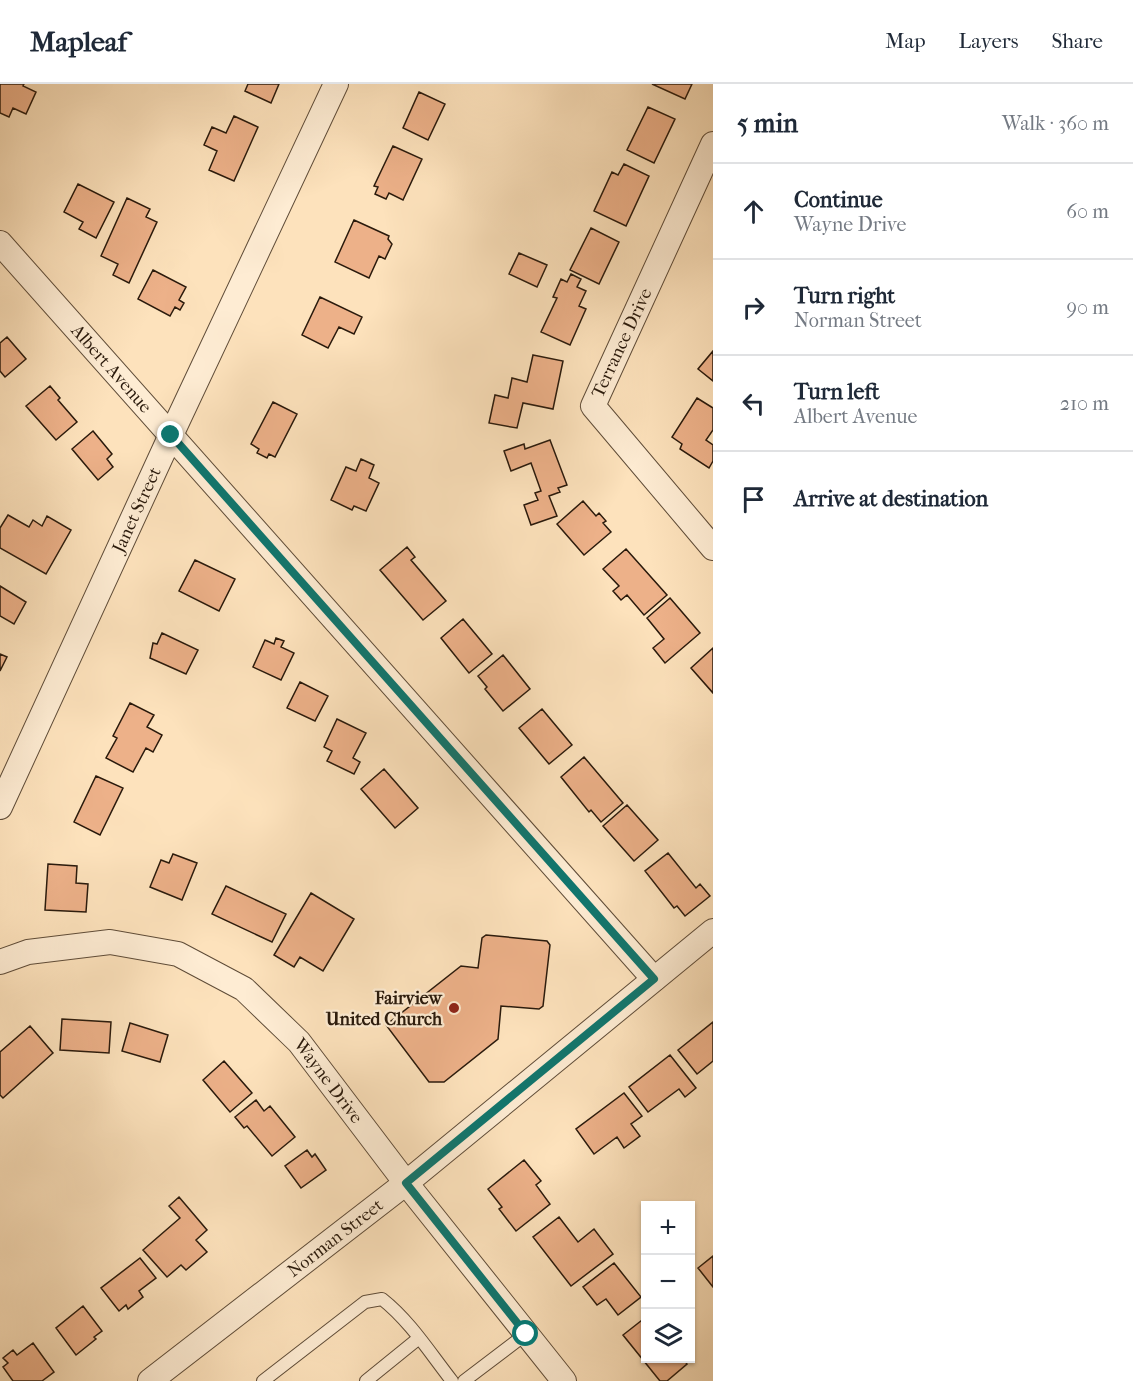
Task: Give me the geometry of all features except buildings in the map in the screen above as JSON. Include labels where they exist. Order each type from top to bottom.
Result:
[{"type":"street","name":"Janet Street","points":[[0,807],[336,84]]},
{"type":"street","name":"Terrance Drive","points":[[713,144],[593,406],[713,548]]},
{"type":"street","name":"Albert Avenue","points":[[0,243],[654,979]]},
{"type":"street","name":"Norman Street","points":[[150,1381],[406,1183],[713,931]]},
{"type":"street","name":"Wayne Drive","points":[[0,962],[28,952],[110,942],[178,954],[244,989],[298,1042],[406,1183],[564,1381]]},
{"type":"lane","points":[[263,1381],[365,1302],[382,1299],[394,1308],[452,1381]]},
{"type":"lane","points":[[464,1381],[526,1334]]},
{"type":"lane","points":[[366,1381],[419,1338]]},
{"type":"place","name":"Fairview United Church","points":[[454,1008]]},
{"type":"route","points":[[171,435],[654,979],[406,1183],[526,1334]]}]
